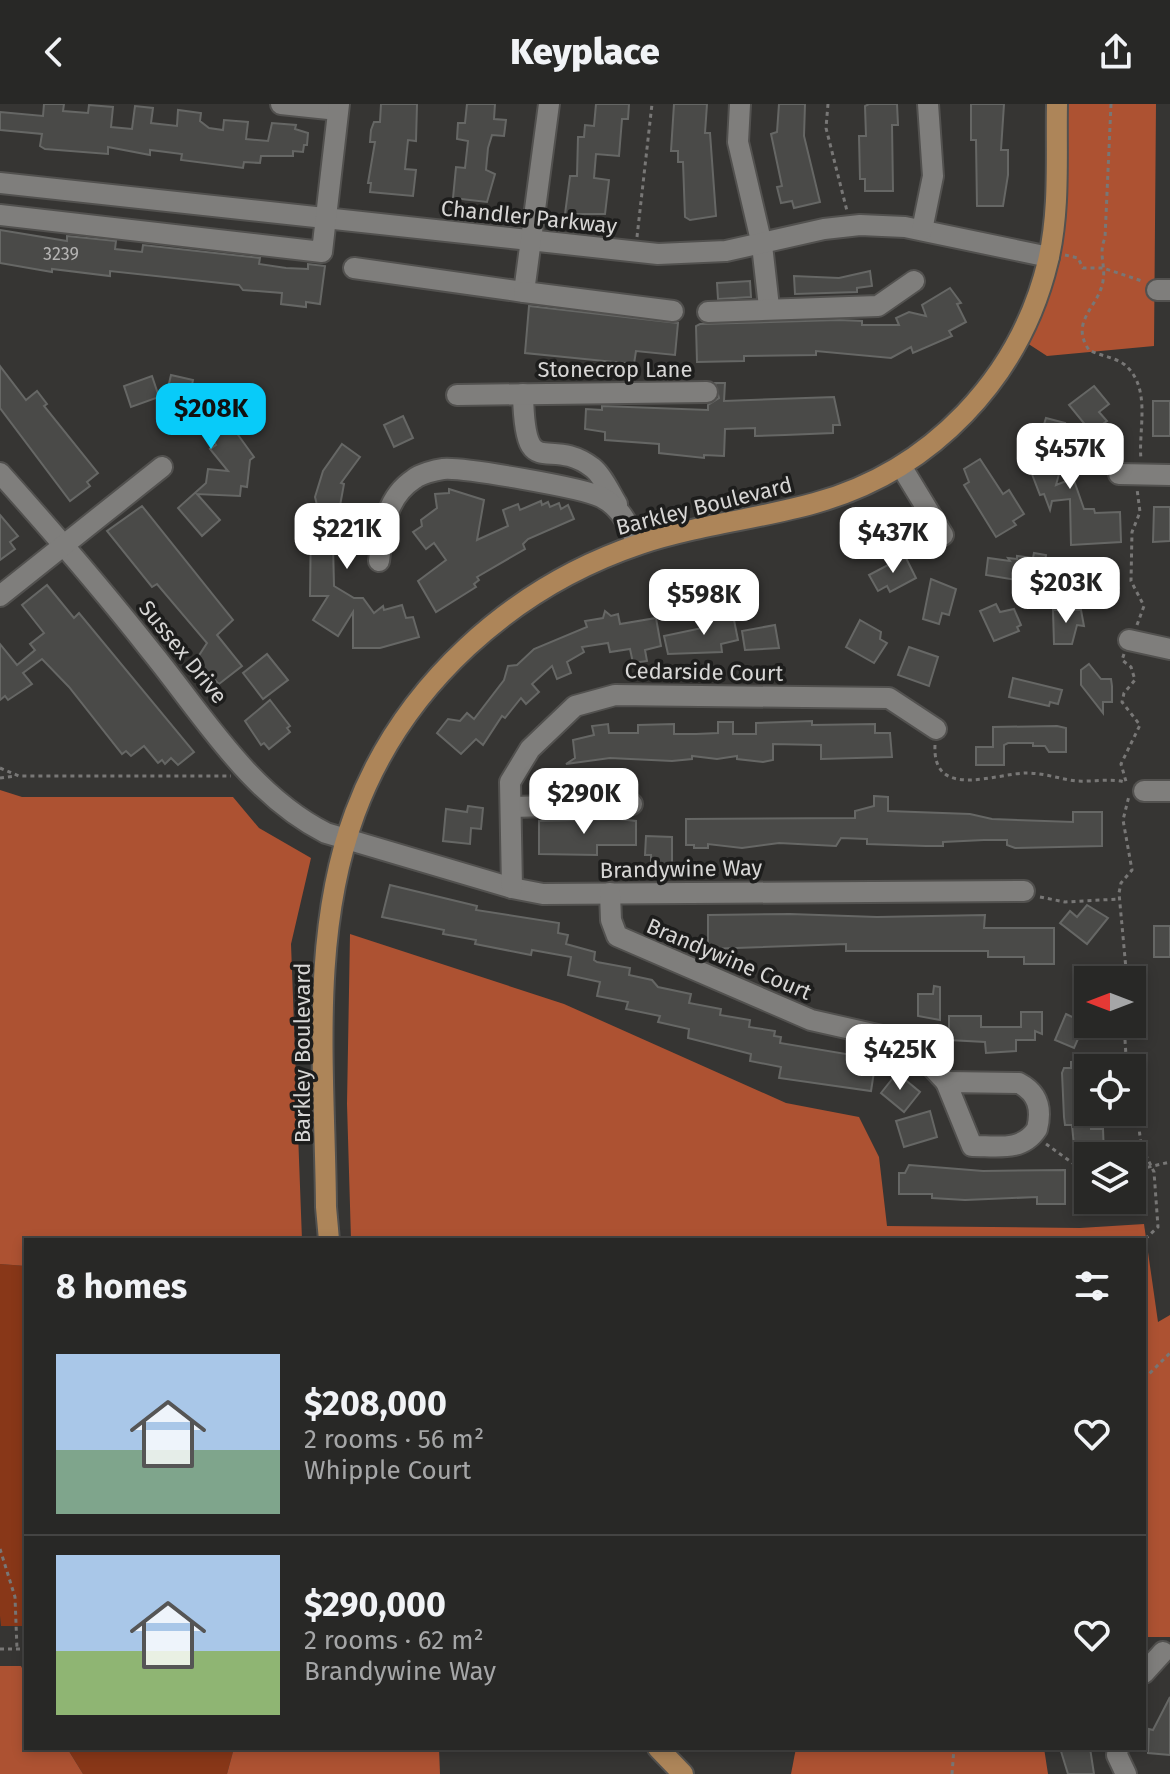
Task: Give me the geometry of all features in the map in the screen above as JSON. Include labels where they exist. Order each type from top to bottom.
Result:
[{"type":"main road","name":"Barkley Boulevard","points":[[329,1238],[325,957],[332,894],[345,840],[365,789],[401,724],[471,642],[540,590],[581,567],[638,544],[815,503],[862,486],[901,466],[952,428],[1000,373],[1032,313],[1049,257],[1055,215],[1057,104]]},
{"type":"main road","points":[[660,1750],[683,1774]]},
{"type":"street","points":[[0,215],[322,252],[338,107],[281,104]]},
{"type":"street","points":[[524,292],[549,104]]},
{"type":"street","points":[[740,104],[738,142],[762,245],[769,307]]},
{"type":"street","points":[[922,230],[933,176],[928,104]]},
{"type":"street","name":"Chandler Parkway","points":[[0,183],[636,252],[706,254],[851,226],[922,230],[1049,257]]},
{"type":"street","points":[[354,268],[673,311]]},
{"type":"street","points":[[708,312],[769,307],[878,306],[914,281]]},
{"type":"street","name":"Stonecrop Lane","points":[[457,395],[707,392]]},
{"type":"street","name":"Stonecrop Lane","points":[[523,394],[524,436],[532,447],[542,454],[582,461],[596,470],[638,544]]},
{"type":"street","points":[[901,466],[943,535]]},
{"type":"street","points":[[0,596],[162,467]]},
{"type":"street","points":[[379,561],[384,526],[393,498],[415,478],[444,469],[580,489],[602,497],[621,511]]},
{"type":"street","name":"Sussex Drive","points":[[0,473],[64,544],[252,776],[294,815],[345,840]]},
{"type":"street","points":[[1119,474],[1170,475]]},
{"type":"street","points":[[1129,640],[1170,649]]},
{"type":"street","name":"Cedarside Court","points":[[512,888],[510,782],[530,749],[575,706],[615,695],[889,698],[936,729]]},
{"type":"street","points":[[1136,787],[1170,791]]},
{"type":"street","points":[[511,807],[632,804]]},
{"type":"street","name":"Brandywine Way","points":[[345,840],[543,894],[1024,891]]},
{"type":"street","name":"Brandywine Court","points":[[610,893],[611,920],[617,936],[811,1020],[895,1039],[920,1054],[946,1082],[972,1146],[1014,1146],[1031,1137]]},
{"type":"street","points":[[946,1082],[1010,1082],[1029,1088],[1038,1104],[1039,1120],[1031,1137]]},
{"type":"street","points":[[1146,1670],[1159,1652]]},
{"type":"street","points":[[1118,1750],[1126,1774]]},
{"type":"path","points":[[636,252],[652,104]]},
{"type":"path","points":[[828,104],[826,128],[851,226]]},
{"type":"path","points":[[1111,104],[1105,238],[1100,249],[1103,268],[1101,291],[1082,323],[1084,342],[1089,350],[1121,362],[1132,373],[1143,420],[1140,449]]},
{"type":"path","points":[[1049,257],[1073,254],[1083,268],[1103,268],[1132,275],[1164,290]]},
{"type":"path","points":[[1136,787],[1121,764],[1140,729],[1136,716],[1127,711],[1122,702],[1124,693],[1135,680],[1131,667],[1122,660],[1144,610],[1131,581],[1134,566],[1132,532],[1140,512],[1135,495],[1142,476]]},
{"type":"path","points":[[936,729],[934,759],[946,773],[964,781],[1031,773],[1136,787]]},
{"type":"path","points":[[0,768],[19,776]]},
{"type":"path","points":[[0,778],[252,776]]},
{"type":"path","points":[[1126,966],[1119,899],[1121,883],[1132,870],[1123,820],[1129,796],[1136,787]]},
{"type":"path","points":[[1024,891],[1065,902],[1119,899]]},
{"type":"path","points":[[1139,1126],[1141,1145],[1154,1172],[1158,1227],[1146,1238]]},
{"type":"path","points":[[1031,1137],[1055,1148],[1074,1163]]},
{"type":"path","points":[[1146,1168],[1170,1162]]},
{"type":"path","points":[[1146,1377],[1170,1353]]},
{"type":"path","points":[[0,1549],[15,1597],[17,1649]]},
{"type":"path","points":[[0,1649],[24,1649]]},
{"type":"path","points":[[952,1774],[954,1750]]},
{"type":"shaded area","points":[[1068,104],[1156,104],[1154,346],[1047,356],[1027,343],[1050,292],[1065,228]]},
{"type":"shaded area","points":[[0,790],[22,797],[233,797],[259,828],[311,858],[291,944],[302,1238],[24,1238],[24,1266],[0,1264]]},
{"type":"shaded area","points":[[350,934],[564,1004],[786,1103],[859,1117],[879,1157],[887,1226],[1080,1228],[1144,1224],[1146,1238],[351,1238],[347,1104]]},
{"type":"shaded area","points":[[1146,1238],[1158,1322],[1170,1315],[1170,1637],[1146,1637]]},
{"type":"shaded area","points":[[0,1264],[24,1266],[24,1626],[1,1626]]},
{"type":"shaded area","points":[[0,1666],[21,1666],[24,1672],[24,1750],[68,1750],[83,1774],[0,1774]]},
{"type":"shaded area","points":[[68,1750],[233,1750],[227,1774],[83,1774]]},
{"type":"shaded area","points":[[233,1750],[439,1750],[440,1774],[227,1774]]},
{"type":"shaded area","points":[[796,1750],[1044,1750],[1048,1774],[791,1774]]},
{"type":"building","points":[[44,104],[64,104],[63,111],[88,113],[89,105],[113,107],[111,127],[132,129],[135,106],[153,108],[151,123],[177,126],[178,110],[201,113],[200,121],[209,128],[223,130],[224,120],[248,122],[246,139],[268,141],[272,123],[296,125],[295,129],[308,133],[307,145],[304,145],[303,152],[293,151],[293,156],[261,156],[260,163],[244,162],[243,168],[181,160],[182,154],[150,150],[150,155],[108,147],[108,154],[45,149],[40,146],[42,134],[0,130],[0,112],[43,116]]},
{"type":"building","points":[[381,104],[417,104],[416,141],[408,140],[405,169],[416,170],[413,196],[370,192],[371,183],[368,183],[375,142],[370,142],[371,130],[374,122],[380,122]]},
{"type":"building","points":[[467,104],[495,104],[494,119],[506,120],[504,136],[492,135],[488,148],[486,170],[495,174],[487,202],[453,198],[456,167],[465,168],[468,141],[457,139],[458,123],[465,123]]},
{"type":"building","points":[[596,104],[629,104],[628,119],[622,119],[619,156],[596,154],[594,178],[609,180],[605,214],[565,214],[570,176],[577,176],[578,137],[584,137],[585,125],[594,126]]},
{"type":"building","points":[[674,104],[707,104],[705,133],[710,133],[716,216],[690,220],[685,217],[683,162],[678,162],[678,151],[671,151]]},
{"type":"building","points":[[779,104],[805,104],[804,136],[820,202],[794,208],[792,201],[781,203],[777,187],[782,186],[771,134],[777,132]]},
{"type":"building","points":[[897,104],[898,125],[892,125],[893,191],[865,191],[865,179],[860,179],[859,136],[866,136],[865,106]]},
{"type":"building","points":[[971,104],[1004,104],[1001,150],[1008,150],[1008,175],[1003,206],[977,206],[976,140],[971,140]]},
{"type":"building","points":[[0,230],[67,241],[67,236],[116,241],[115,249],[142,252],[143,245],[260,258],[259,264],[286,268],[308,269],[308,264],[325,266],[320,304],[306,302],[306,307],[281,304],[282,293],[243,290],[239,285],[110,271],[110,276],[52,269],[52,272],[0,263]]},
{"type":"building","points":[[870,271],[872,286],[857,288],[857,292],[795,294],[794,276],[839,278]]},
{"type":"building","points":[[750,281],[751,297],[718,299],[717,283]]},
{"type":"building","points":[[950,288],[961,303],[957,304],[966,322],[949,331],[952,336],[913,353],[911,347],[891,358],[816,351],[816,355],[744,356],[744,361],[697,362],[696,326],[700,324],[839,320],[862,321],[862,325],[899,325],[896,318],[909,312],[926,316],[922,305]]},
{"type":"building","points":[[529,306],[678,323],[675,355],[636,351],[634,364],[525,353]]},
{"type":"building","points":[[0,366],[26,400],[37,391],[47,404],[44,406],[98,473],[87,482],[90,486],[70,501],[0,408]]},
{"type":"building","points":[[171,375],[193,380],[190,394],[206,400],[213,395],[217,400],[221,397],[230,409],[223,414],[254,457],[250,460],[247,487],[241,486],[240,496],[197,494],[220,520],[202,536],[178,508],[206,483],[208,469],[228,471],[210,449],[216,445],[201,422],[164,405]]},
{"type":"building","points":[[152,376],[159,397],[131,407],[124,386]]},
{"type":"building","points":[[715,383],[725,383],[724,401],[834,397],[840,425],[833,425],[833,433],[785,435],[755,436],[755,428],[725,429],[724,456],[704,455],[704,458],[659,453],[659,444],[605,440],[605,432],[585,429],[586,409],[602,410],[602,406],[708,410],[708,405],[719,398]]},
{"type":"building","points":[[1094,386],[1109,404],[1099,412],[1107,421],[1091,432],[1069,405]]},
{"type":"building","points":[[1153,401],[1170,401],[1170,436],[1153,436]]},
{"type":"building","points":[[403,416],[413,438],[394,447],[384,425]]},
{"type":"building","points":[[1046,418],[1065,423],[1060,443],[1067,445],[1056,485],[1069,480],[1071,472],[1084,509],[1094,509],[1095,513],[1120,512],[1121,542],[1071,545],[1070,499],[1052,501],[1050,510],[1044,494],[1040,495],[1030,469]]},
{"type":"building","points":[[342,444],[360,457],[341,483],[344,484],[333,544],[334,586],[354,598],[363,598],[374,613],[383,606],[384,610],[402,605],[406,618],[413,617],[419,637],[380,648],[353,648],[353,612],[338,636],[313,620],[328,596],[310,596],[311,521],[315,521],[318,509],[315,497],[323,471]]},
{"type":"building","points":[[980,459],[1003,494],[1009,490],[1024,514],[1013,521],[1016,525],[996,537],[964,485],[969,482],[964,469]]},
{"type":"building","points":[[449,489],[484,500],[477,540],[508,526],[503,510],[518,504],[520,510],[541,501],[542,505],[548,502],[550,507],[559,503],[561,509],[568,505],[574,519],[528,539],[523,544],[525,549],[477,577],[476,587],[436,612],[418,581],[446,560],[434,543],[426,549],[413,532],[422,526],[421,520],[437,508],[435,494],[449,493]]},
{"type":"building","points":[[142,506],[233,620],[217,635],[242,666],[219,684],[200,665],[203,663],[198,657],[207,643],[157,584],[152,587],[107,531]]},
{"type":"building","points":[[1154,507],[1170,507],[1170,541],[1153,542]]},
{"type":"building","points":[[0,515],[18,536],[10,542],[15,549],[0,560]]},
{"type":"building","points":[[886,517],[891,531],[882,534],[886,546],[859,557],[849,531]]},
{"type":"building","points":[[1034,553],[1046,555],[1042,584],[986,575],[988,558],[1010,561],[1008,558],[1017,559],[1017,556],[1033,558]]},
{"type":"building","points":[[905,556],[916,578],[890,592],[887,586],[878,591],[869,575]]},
{"type":"building","points":[[1097,563],[1099,568],[1111,564],[1119,588],[1083,600],[1074,572]]},
{"type":"building","points":[[931,579],[956,589],[949,615],[942,613],[939,624],[923,619]]},
{"type":"building","points":[[47,585],[74,618],[79,613],[194,752],[178,765],[171,758],[165,764],[162,760],[158,763],[144,746],[131,756],[126,751],[122,754],[69,687],[42,659],[23,673],[32,684],[8,700],[5,696],[0,700],[0,644],[17,665],[35,650],[30,644],[44,633],[22,605]]},
{"type":"building","points":[[996,604],[1000,612],[1014,609],[1021,625],[1017,627],[1019,631],[994,641],[980,611]]},
{"type":"building","points":[[1053,610],[1081,610],[1084,626],[1077,625],[1072,644],[1054,644]]},
{"type":"building","points":[[605,611],[611,616],[618,614],[620,624],[656,618],[661,646],[645,650],[647,661],[633,663],[630,649],[610,652],[608,643],[582,647],[584,652],[567,662],[571,673],[557,679],[552,666],[532,684],[539,692],[526,704],[521,698],[505,718],[502,716],[483,745],[476,739],[461,754],[437,733],[448,719],[460,721],[467,713],[474,719],[504,680],[508,666],[517,665],[534,649],[587,627],[585,621],[603,618]]},
{"type":"building","points":[[733,615],[738,640],[721,644],[722,652],[668,654],[664,636],[702,628],[700,621],[710,617]]},
{"type":"building","points":[[860,620],[881,632],[880,639],[887,643],[874,663],[846,647]]},
{"type":"building","points":[[775,625],[779,648],[745,650],[742,631]]},
{"type":"building","points":[[909,647],[938,657],[929,686],[898,675]]},
{"type":"building","points":[[267,654],[288,680],[263,699],[243,673]]},
{"type":"building","points":[[1089,664],[1101,679],[1111,679],[1112,702],[1103,702],[1103,713],[1081,685],[1081,670]]},
{"type":"building","points":[[1013,678],[1062,690],[1058,704],[1050,702],[1049,706],[1009,697]]},
{"type":"building","points":[[270,700],[290,726],[287,728],[290,732],[269,749],[264,743],[261,745],[245,721]]},
{"type":"building","points":[[812,721],[812,725],[875,724],[875,733],[890,733],[892,757],[821,759],[821,745],[773,744],[773,760],[763,762],[737,759],[737,756],[717,759],[692,756],[692,759],[672,761],[610,758],[566,764],[575,758],[573,740],[594,735],[592,726],[608,724],[609,733],[638,733],[638,725],[674,724],[674,734],[696,734],[718,733],[718,722],[733,722],[733,734],[756,734],[756,723]]},
{"type":"building","points":[[993,727],[1066,728],[1066,752],[1049,752],[1045,746],[1033,746],[1033,743],[1008,743],[1004,745],[1004,765],[976,765],[976,747],[993,747]]},
{"type":"building","points":[[874,796],[888,797],[888,811],[970,814],[992,819],[1073,822],[1073,812],[1102,812],[1102,846],[1015,848],[1007,845],[1007,840],[984,840],[926,846],[867,844],[867,839],[841,838],[836,846],[779,843],[742,848],[708,844],[708,848],[694,848],[694,845],[686,845],[686,819],[855,818],[855,811],[874,806]]},
{"type":"building","points":[[468,806],[483,808],[481,829],[471,828],[470,844],[443,841],[446,809],[467,812]]},
{"type":"building","points":[[539,821],[636,821],[636,845],[597,845],[597,855],[539,854]]},
{"type":"building","points":[[646,836],[672,837],[672,866],[651,864],[651,855],[645,855]]},
{"type":"building","points":[[390,885],[477,906],[476,910],[559,923],[558,933],[568,935],[566,944],[595,952],[594,960],[597,962],[630,968],[629,975],[652,980],[658,987],[691,994],[689,1003],[721,1009],[720,1015],[750,1020],[749,1027],[775,1031],[774,1036],[781,1037],[780,1043],[876,1059],[871,1091],[779,1078],[781,1067],[750,1061],[751,1054],[688,1038],[689,1029],[658,1022],[660,1016],[626,1009],[628,1002],[597,996],[600,982],[568,975],[571,957],[532,950],[531,955],[475,944],[476,940],[443,934],[444,930],[382,917]]},
{"type":"building","points":[[1087,905],[1108,918],[1087,944],[1060,923],[1070,911],[1077,917]]},
{"type":"building","points":[[708,915],[877,917],[985,915],[984,928],[1054,928],[1054,964],[1024,964],[1024,957],[988,957],[988,951],[846,951],[846,944],[708,949]]},
{"type":"building","points":[[1154,926],[1170,926],[1170,957],[1154,957]]},
{"type":"building","points":[[934,986],[940,987],[940,1020],[918,1016],[918,994],[933,994]]},
{"type":"building","points":[[1021,1012],[1042,1012],[1042,1034],[1035,1031],[1035,1040],[1016,1040],[1016,1051],[986,1053],[985,1042],[949,1040],[949,1016],[981,1016],[981,1027],[1021,1027]]},
{"type":"building","points":[[1066,1014],[1074,1018],[1074,1038],[1078,1038],[1074,1048],[1055,1040]]},
{"type":"building","points":[[1071,1062],[1074,1062],[1074,1126],[1103,1129],[1104,1142],[1074,1142],[1074,1146],[1072,1125],[1065,1125],[1062,1073],[1064,1068],[1071,1068]]},
{"type":"building","points":[[897,1073],[920,1092],[904,1112],[881,1093]]},
{"type":"building","points":[[930,1111],[937,1137],[904,1147],[896,1121]]},
{"type":"building","points":[[909,1165],[983,1171],[1065,1170],[1065,1204],[1037,1204],[1037,1197],[965,1200],[932,1198],[932,1194],[899,1194],[899,1173],[905,1173]]},
{"type":"building","points":[[1170,1697],[1170,1755],[1148,1753],[1149,1729],[1153,1730]]},
{"type":"building","points":[[1061,1750],[1090,1750],[1094,1774],[1068,1774]]}]
